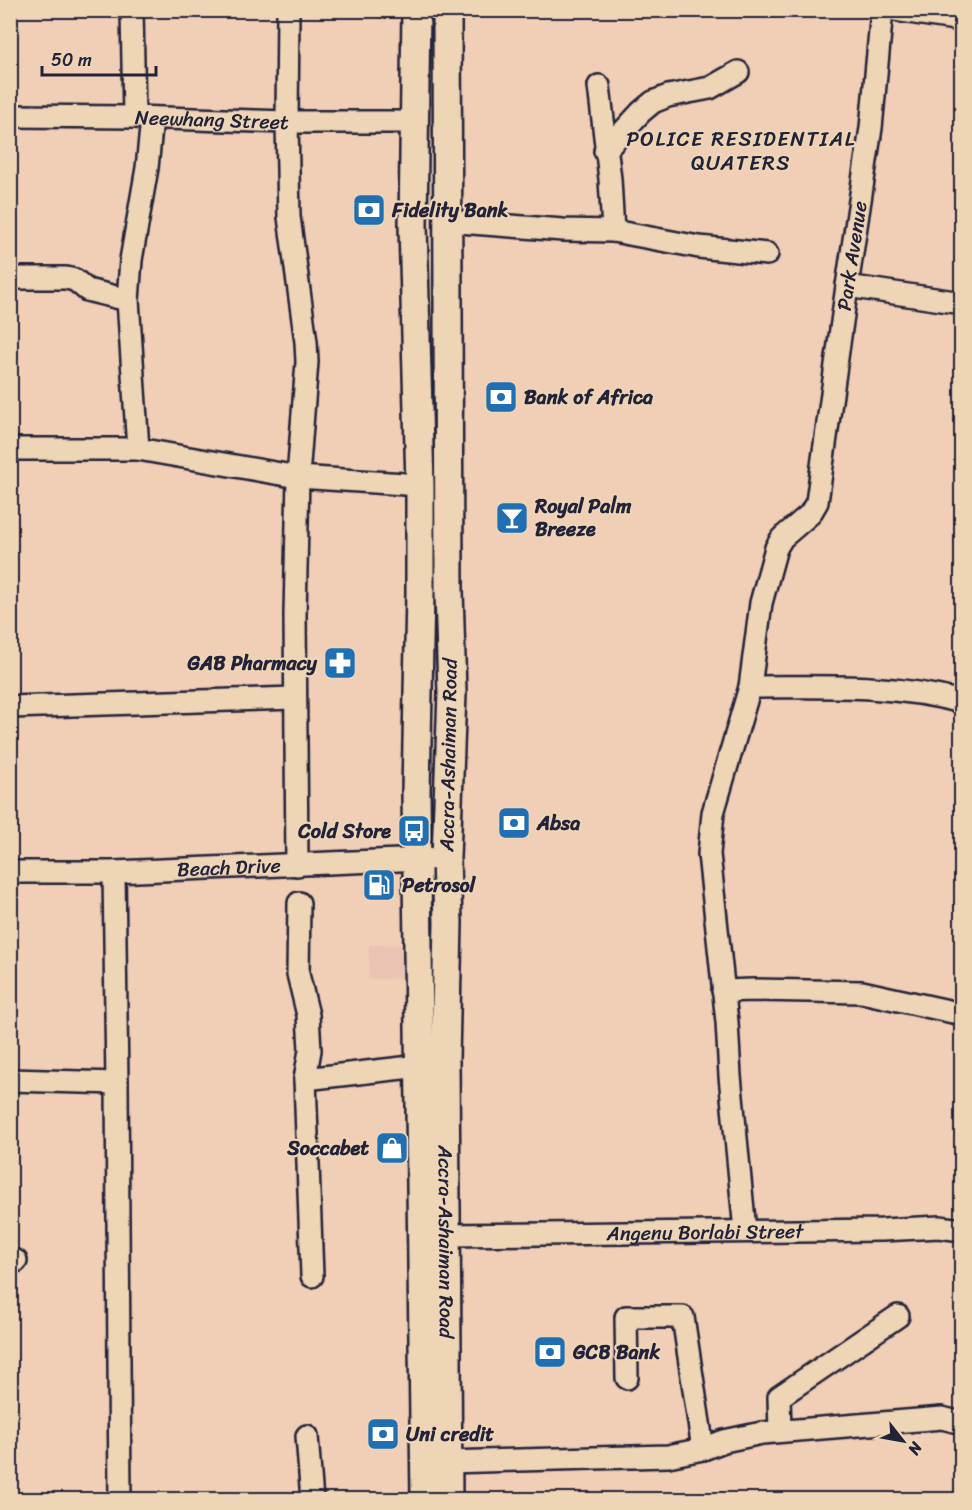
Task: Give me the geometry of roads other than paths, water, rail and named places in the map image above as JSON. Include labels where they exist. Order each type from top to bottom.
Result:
[{"type":"main road","name":"Accra-Ashaiman Road","points":[[416,10],[413,236],[420,485],[417,860],[424,1500]]},
{"type":"main road","name":"Accra-Ashaiman Road","points":[[447,10],[446,221],[452,693],[446,858],[448,1500]]},
{"type":"street","points":[[132,10],[147,168],[131,260],[129,300],[138,449]]},
{"type":"street","points":[[288,10],[289,217],[307,362],[298,477],[294,698],[297,865]]},
{"type":"street","name":"Park Avenue","points":[[750,687],[761,603],[776,548],[782,538],[810,514],[818,502],[846,286],[871,128],[882,10]]},
{"type":"street","points":[[895,10],[962,20]]},
{"type":"street","points":[[605,151],[640,112],[653,102],[668,96],[710,87],[738,72]]},
{"type":"street","points":[[599,86],[610,179],[613,231]]},
{"type":"street","name":"Neewhang Street","points":[[10,116],[143,117],[287,122],[414,122]]},
{"type":"street","points":[[446,221],[563,230],[613,231],[699,247],[767,254]]},
{"type":"street","points":[[10,278],[66,278],[75,280],[87,290],[129,300]]},
{"type":"street","points":[[846,286],[962,303]]},
{"type":"street","points":[[10,449],[138,449],[298,477],[420,485]]},
{"type":"street","points":[[745,1231],[709,854],[713,813],[750,687],[838,687],[921,692],[962,702]]},
{"type":"street","points":[[10,707],[294,698]]},
{"type":"street","name":"Beach Drive","points":[[10,872],[114,872],[446,858]]},
{"type":"street","points":[[114,872],[120,1500]]},
{"type":"street","points":[[298,903],[298,974],[308,1016],[310,1050],[305,1079],[312,1276]]},
{"type":"street","points":[[723,991],[862,992],[962,1014]]},
{"type":"street","points":[[305,1079],[420,1066]]},
{"type":"street","points":[[10,1080],[117,1083]]},
{"type":"street","name":"Angenu Borlabi Street","points":[[447,1235],[882,1230],[939,1227],[962,1230]]},
{"type":"street","points":[[780,1431],[778,1397],[898,1316]]},
{"type":"street","points":[[627,1378],[626,1317],[683,1317],[703,1449]]},
{"type":"street","points":[[448,1462],[668,1456],[703,1449],[724,1441],[780,1431],[942,1418],[962,1423]]},
{"type":"street","points":[[307,1436],[312,1500]]},
{"type":"place","name":"Fidelity Bank","points":[[369,210]]},
{"type":"place","name":"Bank of Africa","points":[[501,397]]},
{"type":"place","name":"Royal Palm Breeze","points":[[512,518]]},
{"type":"place","name":"GAB Pharmacy","points":[[340,663]]},
{"type":"place","name":"Absa","points":[[514,823]]},
{"type":"place","name":"Cold Store","points":[[414,831]]},
{"type":"place","name":"Petrosol","points":[[379,885]]},
{"type":"place","name":"Soccabet","points":[[392,1148]]},
{"type":"place","name":"GCB Bank","points":[[550,1352]]},
{"type":"place","name":"Uni credit","points":[[383,1434]]},
{"type":"district","name":"POLICE RESIDENTIAL QUATERS","points":[[741,151]]}]
